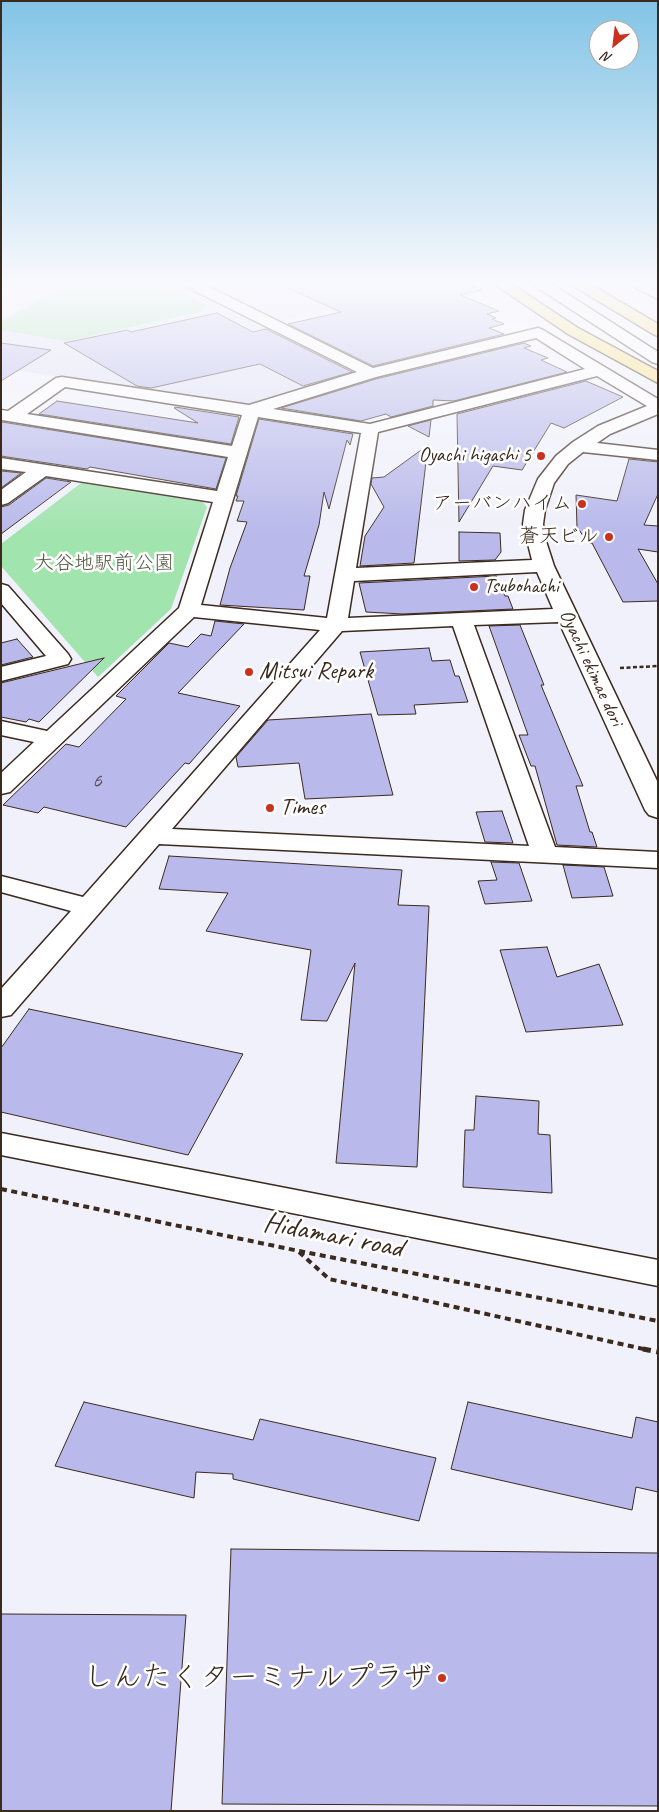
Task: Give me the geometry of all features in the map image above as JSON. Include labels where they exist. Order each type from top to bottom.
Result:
[{"type":"highway","points":[[636,366],[658,378]]},
{"type":"street","points":[[356,366],[371,373]]},
{"type":"street","points":[[252,410],[371,373],[402,366]]},
{"type":"street","points":[[592,366],[658,407]]},
{"type":"street","points":[[6,416],[62,382],[370,429],[599,370]]},
{"type":"street","name":"Oyachi ekimae dori","points":[[658,407],[623,421],[579,446],[553,472],[545,483],[535,510],[533,524],[535,538],[544,566],[658,810]]},
{"type":"street","points":[[1,787],[189,610],[252,410]]},
{"type":"street","points":[[6,416],[240,453]]},
{"type":"street","points":[[1,1008],[336,625],[370,429]]},
{"type":"street","points":[[579,446],[658,455]]},
{"type":"street","points":[[1,463],[224,498]]},
{"type":"street","points":[[1,499],[42,470]]},
{"type":"street","points":[[345,575],[544,566]]},
{"type":"street","points":[[1,590],[60,659],[1,674]]},
{"type":"street","points":[[189,610],[336,625],[566,615]]},
{"type":"street","points":[[462,621],[545,855]]},
{"type":"street","points":[[1,728],[52,739]]},
{"type":"street","points":[[153,836],[658,860]]},
{"type":"street","points":[[1,884],[89,907]]},
{"type":"street","points":[[1,1144],[658,1274]]},
{"type":"path","points":[[620,668],[658,666]]},
{"type":"path","name":"Hidamari road","points":[[1,1189],[299,1252],[658,1321]]},
{"type":"path","points":[[299,1252],[329,1279],[658,1352]]},
{"type":"shaded area","points":[[1,366],[341,366],[350,370],[349,373],[242,405],[1,368]]},
{"type":"green space","name":"大谷地駅前公園","points":[[81,483],[203,502],[207,507],[171,609],[98,677],[1,566],[1,544]]},
{"type":"building","points":[[1,366],[26,366],[1,381]]},
{"type":"building","points":[[102,366],[253,366],[151,388],[137,386]]},
{"type":"building","points":[[263,366],[339,366],[352,372],[303,386]]},
{"type":"building","points":[[431,366],[553,366],[567,372],[454,401],[433,400],[433,406],[391,417],[386,414],[361,421],[281,408],[376,379]]},
{"type":"building","points":[[586,381],[623,397],[564,428],[551,423],[522,470],[493,466],[459,522],[457,414]]},
{"type":"building","points":[[57,401],[198,423],[174,408],[239,417],[231,444],[39,414]]},
{"type":"building","points":[[259,419],[353,434],[350,445],[347,440],[329,509],[324,492],[319,525],[304,576],[310,576],[304,610],[220,605],[230,568],[247,522],[237,521],[244,501],[236,501],[238,496],[236,496]]},
{"type":"building","points":[[431,420],[429,437],[408,426]]},
{"type":"building","points":[[1,422],[226,458],[216,489],[90,467],[87,469],[1,456]]},
{"type":"building","points":[[428,445],[414,563],[360,566],[365,536],[384,507],[371,484],[372,478],[384,477]]},
{"type":"building","points":[[629,459],[658,462],[658,494],[644,525],[658,526],[658,552],[638,549],[658,584],[658,601],[623,602],[592,543],[588,543],[577,527],[576,495],[617,501]]},
{"type":"building","points":[[1,471],[21,473],[1,488]]},
{"type":"building","points":[[46,478],[71,482],[1,534],[1,507],[9,505]]},
{"type":"building","points":[[459,532],[500,533],[501,552],[495,560],[459,561]]},
{"type":"building","points":[[496,576],[505,596],[508,596],[513,609],[403,614],[366,612],[359,583]]},
{"type":"building","points":[[215,621],[244,624],[178,693],[240,706],[189,764],[185,763],[126,827],[44,807],[38,813],[3,805],[66,744],[79,747],[126,699],[116,696],[169,643],[188,647],[201,634],[211,636]]},
{"type":"building","points":[[520,625],[544,685],[541,685],[583,786],[576,786],[590,832],[592,832],[597,847],[557,845],[535,766],[531,766],[519,735],[528,735],[489,626]]},
{"type":"building","points":[[17,639],[33,657],[1,665],[1,643]]},
{"type":"building","points":[[429,648],[432,661],[450,660],[455,676],[459,676],[468,702],[414,705],[416,714],[378,715],[360,652]]},
{"type":"building","points":[[104,658],[39,722],[29,719],[26,722],[1,717],[1,683]]},
{"type":"building","points":[[371,714],[393,795],[305,799],[299,763],[238,767],[236,757],[268,720]]},
{"type":"building","points":[[502,811],[513,843],[485,842],[476,812]]},
{"type":"building","points":[[169,856],[402,870],[398,905],[429,906],[417,1167],[336,1163],[355,963],[327,1021],[301,1020],[311,950],[206,931],[228,893],[159,889]]},
{"type":"building","points":[[491,862],[519,863],[532,901],[485,904],[478,881],[497,880]]},
{"type":"building","points":[[563,865],[604,867],[613,896],[572,898]]},
{"type":"building","points":[[547,947],[557,977],[599,964],[623,1025],[526,1032],[500,950]]},
{"type":"building","points":[[29,1009],[243,1054],[188,1155],[1,1112],[1,1048]]},
{"type":"building","points":[[476,1096],[539,1101],[538,1134],[550,1135],[552,1193],[463,1187],[465,1130],[474,1130]]},
{"type":"building","points":[[84,1402],[253,1440],[260,1419],[436,1458],[419,1521],[233,1479],[233,1474],[196,1472],[194,1498],[55,1466]]},
{"type":"building","points":[[468,1402],[632,1438],[636,1417],[658,1422],[658,1492],[636,1487],[632,1510],[451,1469]]},
{"type":"building","name":"しんたくターミナルプラザ","points":[[231,1549],[658,1553],[658,1806],[222,1804]]},
{"type":"building","points":[[1,1614],[186,1615],[171,1811],[1,1811]]},
{"type":"place","name":"Oyachi higashi 5","points":[[541,456]]},
{"type":"place","name":"アーバンハイム","points":[[582,504]]},
{"type":"place","name":"蒼天ビル","points":[[609,537]]},
{"type":"place","name":"Tsubohachi","points":[[474,587]]},
{"type":"place","name":"Mitsui Repark","points":[[249,672]]},
{"type":"place","name":"Times","points":[[270,808]]},
{"type":"place","name":"しんたくターミナルプラザ","points":[[442,1678]]}]
